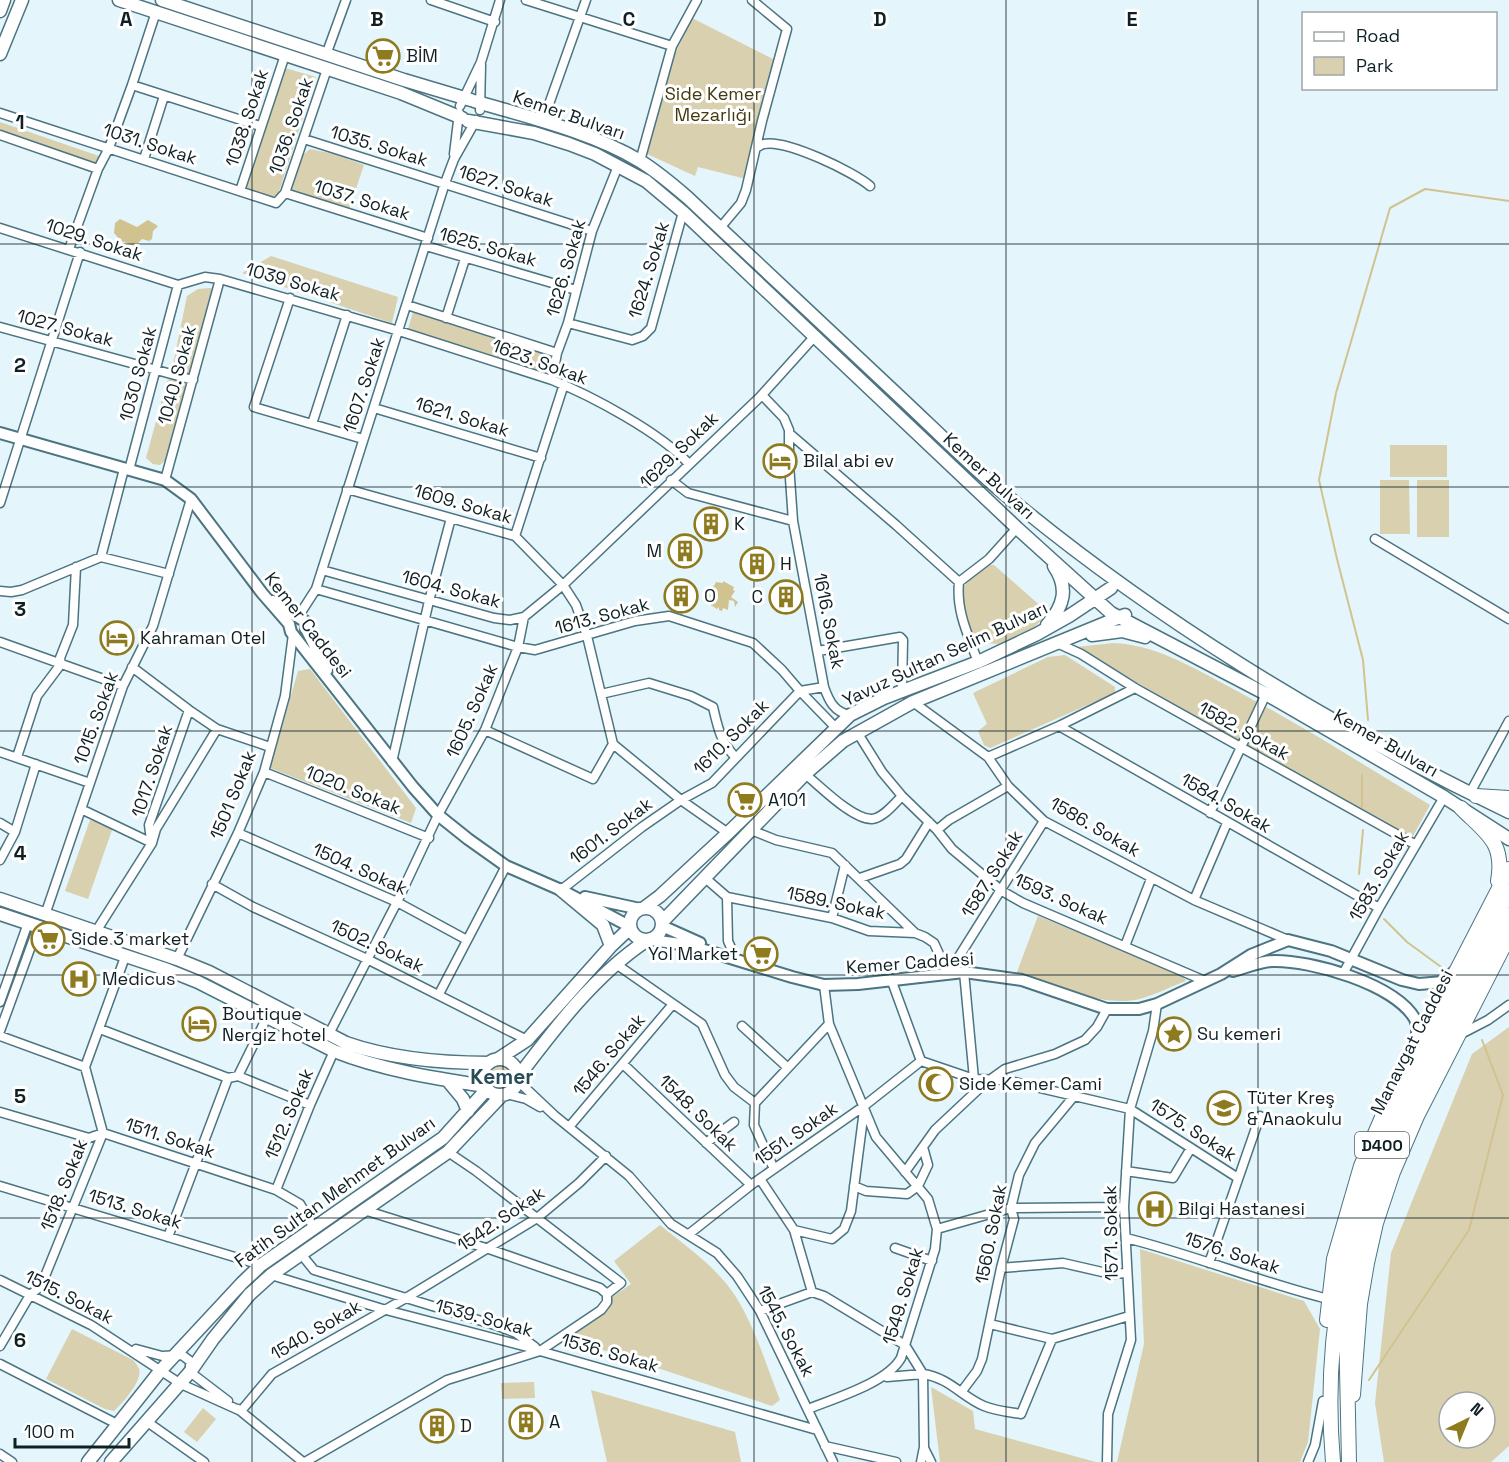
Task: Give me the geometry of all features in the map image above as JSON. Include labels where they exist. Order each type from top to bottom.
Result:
[{"type":"highway","points":[[1473,794],[1509,798]]},
{"type":"highway","points":[[1461,808],[1495,842],[1500,854],[1503,892]]},
{"type":"highway","points":[[1330,1422],[1323,1401],[1328,1299],[1334,1259],[1361,1166],[1396,1085],[1456,970],[1503,892],[1509,869]]},
{"type":"highway","name":"Manavgat Caddesi","points":[[1333,1462],[1330,1422],[1336,1311],[1347,1250],[1364,1189],[1396,1107],[1503,892]]},
{"type":"highway","name":"Manavgat Caddesi","points":[[1349,1462],[1346,1322],[1357,1252],[1374,1194],[1406,1114],[1509,915]]},
{"type":"highway","points":[[1347,1420],[1355,1387],[1360,1304],[1376,1223],[1393,1172],[1417,1116],[1509,936]]},
{"type":"main road","points":[[0,11],[4,0]]},
{"type":"main road","points":[[0,54],[22,0]]},
{"type":"main road","name":"Kemer Bulvarı","points":[[119,0],[401,93],[469,110],[545,122],[617,149],[640,161],[662,176],[720,228],[993,484],[1079,552],[1230,658],[1348,726],[1509,812]]},
{"type":"main road","name":"Kemer Bulvarı","points":[[162,0],[326,55],[514,128],[569,144],[646,181],[683,212],[1095,599],[1166,643],[1266,694],[1444,797],[1509,839]]},
{"type":"main road","points":[[1037,634],[1059,611],[1063,597],[1060,575],[1045,552]]},
{"type":"main road","points":[[1120,585],[1129,588],[1135,597],[1134,607],[1119,615],[1105,605],[1105,596],[1111,588],[1120,585]]},
{"type":"main road","name":"Yavuz Sultan Selim Bulvarı","points":[[642,908],[660,896],[728,833],[850,715],[902,691],[978,662],[1037,634],[1111,588]]},
{"type":"main road","name":"Yavuz Sultan Selim Bulvarı","points":[[662,924],[704,877],[805,774],[828,753],[857,732],[913,702],[1058,644],[1119,615]]},
{"type":"main road","points":[[1076,636],[1122,631],[1166,643]]},
{"type":"main road","points":[[561,890],[603,925],[611,946]]},
{"type":"main road","points":[[0,899],[209,972],[329,1034],[365,1049],[448,1062],[510,1062],[517,1071],[518,1079]]},
{"type":"main road","points":[[642,908],[657,913],[662,924],[659,934],[615,964],[576,1007],[518,1079],[514,1089],[505,1095],[492,1094],[486,1088],[482,1077],[493,1061],[527,1040],[630,927],[632,915],[642,908]]},
{"type":"main road","points":[[0,914],[198,982],[334,1051],[383,1068],[486,1088]]},
{"type":"main road","points":[[630,927],[637,938],[648,940]]},
{"type":"main road","points":[[448,1080],[463,1099],[468,1111]]},
{"type":"main road","name":"Fatih Sultan Mehmet Bulvarı","points":[[88,1462],[173,1356],[261,1265],[443,1138],[486,1088]]},
{"type":"main road","name":"Fatih Sultan Mehmet Bulvarı","points":[[111,1462],[146,1420],[181,1384],[213,1339],[249,1295],[301,1254],[447,1152],[505,1095]]},
{"type":"street","points":[[326,55],[346,0]]},
{"type":"street","points":[[431,0],[495,22]]},
{"type":"street","points":[[469,110],[500,0]]},
{"type":"street","points":[[525,0],[672,46]]},
{"type":"street","points":[[545,122],[548,107],[586,0]]},
{"type":"street","points":[[640,161],[672,46],[697,0]]},
{"type":"street","points":[[720,228],[741,203],[746,190],[787,29],[752,0]]},
{"type":"street","points":[[69,249],[98,169],[109,148],[156,12]]},
{"type":"street","name":"1038. Sokak","points":[[240,191],[285,55]]},
{"type":"street","points":[[469,110],[481,62]]},
{"type":"street","name":"1036. Sokak","points":[[285,193],[327,69]]},
{"type":"street","points":[[132,85],[260,126]]},
{"type":"street","points":[[144,159],[164,96]]},
{"type":"street","name":"1607. Sokak","points":[[454,159],[469,110]]},
{"type":"street","name":"1607. Sokak","points":[[298,625],[316,589],[469,110]]},
{"type":"street","name":"1031. Sokak","points":[[0,113],[276,203],[285,193]]},
{"type":"street","points":[[0,135],[98,169]]},
{"type":"street","name":"1035. Sokak","points":[[303,139],[445,183]]},
{"type":"street","points":[[756,148],[765,144],[794,148],[857,175],[870,186]]},
{"type":"street","name":"1626. Sokak","points":[[552,380],[557,353],[568,323],[592,231],[618,166]]},
{"type":"street","name":"1627. Sokak","points":[[445,183],[592,231]]},
{"type":"street","name":"1037. Sokak","points":[[285,193],[427,242]]},
{"type":"street","name":"1624. Sokak","points":[[568,323],[632,340],[643,336],[651,328],[683,212]]},
{"type":"street","name":"1029. Sokak","points":[[0,228],[178,285]]},
{"type":"street","name":"1625. Sokak","points":[[427,242],[465,259],[576,290]]},
{"type":"street","points":[[0,503],[80,252]]},
{"type":"street","points":[[446,318],[465,259]]},
{"type":"street","name":"1039 Sokak","points":[[178,285],[205,277],[220,279],[399,331]]},
{"type":"street","name":"1040. Sokak","points":[[165,480],[220,279]]},
{"type":"street","name":"1030 Sokak","points":[[101,557],[156,370],[178,285]]},
{"type":"street","points":[[290,298],[254,407],[363,439]]},
{"type":"street","points":[[407,305],[557,353]]},
{"type":"street","points":[[312,424],[347,315]]},
{"type":"street","name":"1027. Sokak","points":[[0,327],[193,380]]},
{"type":"street","name":"1623. Sokak","points":[[399,331],[564,384],[663,440],[689,464]]},
{"type":"street","name":"1629. Sokak","points":[[562,585],[762,395],[815,336]]},
{"type":"street","points":[[515,536],[564,384]]},
{"type":"street","points":[[762,395],[784,418],[790,434],[959,582]]},
{"type":"street","name":"1621. Sokak","points":[[374,408],[541,459]]},
{"type":"street","name":"Kemer Caddesi","points":[[0,433],[165,480],[191,499],[262,593],[298,625],[338,692],[392,762],[438,814],[506,866],[561,890],[630,927]]},
{"type":"street","name":"1616. Sokak","points":[[790,434],[789,464],[793,521],[824,687],[828,699],[837,711],[850,715]]},
{"type":"street","points":[[671,480],[688,493],[793,521]]},
{"type":"street","name":"1609. Sokak","points":[[347,489],[515,536],[562,585],[576,605],[587,636],[613,744]]},
{"type":"street","name":"1015. Sokak","points":[[45,915],[123,686],[153,626],[191,499]]},
{"type":"street","points":[[392,762],[429,601],[451,518]]},
{"type":"street","points":[[978,662],[960,612],[959,582],[989,559],[1017,528]]},
{"type":"street","points":[[1375,539],[1509,619]]},
{"type":"street","points":[[0,591],[22,590],[101,557],[169,574]]},
{"type":"street","points":[[17,757],[37,696],[61,664],[60,658],[73,625],[76,567]]},
{"type":"street","name":"1604. Sokak","points":[[322,570],[429,601],[510,620],[524,617],[562,585]]},
{"type":"street","name":"1613. Sokak","points":[[316,589],[535,650],[635,621],[669,616],[753,643],[782,670],[800,692],[836,728]]},
{"type":"street","name":"1605. Sokak","points":[[329,1034],[429,838],[438,814],[485,730],[518,647],[524,617]]},
{"type":"street","name":"1501 Sokak","points":[[177,959],[238,833],[264,772],[285,696],[298,625]]},
{"type":"street","points":[[818,651],[900,637],[903,640],[902,691]]},
{"type":"street","points":[[0,642],[123,686]]},
{"type":"street","name":"1582. Sokak","points":[[1058,644],[1081,654],[1135,688],[1416,845]]},
{"type":"street","points":[[132,668],[217,729],[270,747]]},
{"type":"street","points":[[601,694],[649,683],[691,696],[713,707],[718,732],[724,744],[736,758]]},
{"type":"street","points":[[800,692],[824,687]]},
{"type":"street","points":[[988,757],[1059,726],[1135,688]]},
{"type":"street","name":"1610. Sokak","points":[[681,800],[712,783],[800,692]]},
{"type":"street","points":[[1210,813],[1239,747],[1266,694]]},
{"type":"street","name":"1586. Sokak","points":[[913,702],[988,757],[1008,786],[1044,821],[1194,900],[1288,940]]},
{"type":"street","name":"1017. Sokak","points":[[152,843],[149,825],[189,710]]},
{"type":"street","points":[[1473,794],[1509,721]]},
{"type":"street","name":"1584. Sokak","points":[[1059,726],[1379,908]]},
{"type":"street","name":"1017. Sokak","points":[[95,933],[152,843],[156,830],[217,729]]},
{"type":"street","points":[[485,730],[593,778],[613,744],[681,800],[728,833]]},
{"type":"street","name":"1593. Sokak","points":[[857,732],[882,772],[902,796],[937,830],[952,849],[1002,891],[1023,903],[1205,981]]},
{"type":"street","points":[[0,752],[90,783]]},
{"type":"street","points":[[0,860],[15,832],[36,764]]},
{"type":"street","name":"1020. Sokak","points":[[264,772],[429,838]]},
{"type":"street","points":[[805,774],[857,816],[873,819],[885,813],[902,796]]},
{"type":"street","points":[[937,830],[949,820],[1008,786]]},
{"type":"street","name":"1583. Sokak","points":[[1344,972],[1444,797]]},
{"type":"street","name":"1601. Sokak","points":[[561,890],[642,827],[681,800]]},
{"type":"street","points":[[81,808],[152,843]]},
{"type":"street","name":"1587. Sokak","points":[[948,974],[1044,821]]},
{"type":"street","points":[[860,878],[900,864],[906,859],[929,822]]},
{"type":"street","points":[[1194,900],[1227,823]]},
{"type":"street","points":[[0,824],[15,832]]},
{"type":"street","points":[[751,830],[776,840],[832,853],[915,933],[925,936],[934,943],[948,974]]},
{"type":"street","name":"1504. Sokak","points":[[238,833],[397,902],[467,940]]},
{"type":"street","points":[[832,918],[845,865]]},
{"type":"street","points":[[439,994],[506,866]]},
{"type":"street","name":"1589. Sokak","points":[[704,877],[727,897],[832,918],[870,931],[915,933]]},
{"type":"street","points":[[1125,946],[1151,879]]},
{"type":"street","name":"1502. Sokak","points":[[212,884],[253,907],[368,958],[527,1040]]},
{"type":"street","name":"Kemer Caddesi","points":[[561,890],[605,903],[642,908]]},
{"type":"street","points":[[727,897],[728,940],[736,959]]},
{"type":"street","name":"Kemer Caddesi","points":[[662,924],[736,959]]},
{"type":"street","points":[[0,1002],[33,925]]},
{"type":"street","points":[[0,1031],[33,925]]},
{"type":"street","name":"Kemer Caddesi","points":[[648,940],[688,945],[824,985],[858,984],[964,972],[1022,980],[1107,1009],[1139,1009],[1157,1004],[1221,974],[1251,955],[1288,940]]},
{"type":"street","points":[[1288,940],[1331,951],[1402,980],[1419,984],[1443,982],[1456,970]]},
{"type":"street","points":[[0,1036],[86,1067],[125,957]]},
{"type":"street","name":"Kemer Caddesi","points":[[1221,974],[1272,961],[1344,972],[1402,1003],[1416,1020],[1418,1035],[1413,1055]]},
{"type":"street","points":[[615,964],[702,1024],[725,1075],[734,1087],[754,1103]]},
{"type":"street","points":[[964,972],[974,1079]]},
{"type":"street","points":[[891,979],[921,1061]]},
{"type":"street","name":"1549. Sokak","points":[[824,985],[829,1024],[876,1137],[928,1199],[937,1229],[932,1261],[905,1345],[896,1367],[884,1377]]},
{"type":"street","name":"1546. Sokak","points":[[569,1127],[673,1004]]},
{"type":"street","name":"1571. Sokak","points":[[1107,1462],[1108,1414],[1131,1340],[1124,1207],[1130,1109],[1153,1031],[1157,1004]]},
{"type":"street","points":[[1459,1036],[1509,1005]]},
{"type":"street","points":[[905,1172],[934,1130],[989,1080],[1005,1069],[1055,1054],[1085,1040],[1097,1027],[1107,1009]]},
{"type":"street","points":[[238,1076],[267,1017]]},
{"type":"street","points":[[774,1169],[754,1125],[754,1103],[829,1024]]},
{"type":"street","points":[[742,1026],[787,1067]]},
{"type":"street","points":[[100,1029],[228,1078],[238,1076],[310,1105]]},
{"type":"street","name":"1512. Sokak","points":[[276,1190],[334,1051]]},
{"type":"street","name":"1575. Sokak","points":[[921,1061],[974,1079],[1006,1080],[1130,1109],[1238,1179]]},
{"type":"street","name":"1551. Sokak","points":[[689,1234],[751,1185],[864,1106],[921,1061]]},
{"type":"street","name":"1548. Sokak","points":[[623,1064],[751,1185]]},
{"type":"street","name":"1518. Sokak","points":[[0,1346],[30,1295],[41,1286],[103,1133],[86,1067]]},
{"type":"street","points":[[168,1237],[228,1078]]},
{"type":"street","points":[[518,1079],[554,1115]]},
{"type":"street","points":[[505,1095],[526,1099],[554,1115]]},
{"type":"street","name":"1560. Sokak","points":[[962,1391],[977,1371],[982,1359],[1014,1219],[1011,1208],[1019,1175],[1035,1143],[1075,1095]]},
{"type":"street","points":[[794,1230],[832,1239],[844,1229],[851,1211],[864,1106]]},
{"type":"street","name":"1511. Sokak","points":[[0,1112],[89,1138],[103,1133],[276,1190],[300,1204],[314,1228]]},
{"type":"street","name":"1545. Sokak","points":[[554,1115],[629,1176],[671,1224],[717,1253],[737,1276],[760,1311],[833,1462]]},
{"type":"street","points":[[1209,1263],[1260,1116]]},
{"type":"street","points":[[706,1143],[734,1122]]},
{"type":"street","points":[[854,1186],[866,1191],[907,1194],[918,1186],[928,1165],[923,1147]]},
{"type":"street","points":[[1126,1171],[1173,1178],[1191,1148]]},
{"type":"street","points":[[447,1152],[621,1282],[607,1294]]},
{"type":"street","name":"1542. Sokak","points":[[386,1310],[537,1218],[579,1183],[606,1156]]},
{"type":"street","points":[[760,1179],[794,1230],[812,1292]]},
{"type":"street","name":"1513. Sokak","points":[[0,1186],[261,1265]]},
{"type":"street","points":[[937,1229],[1011,1208],[1124,1207]]},
{"type":"street","points":[[364,1210],[584,1281],[607,1294],[608,1302],[601,1310],[540,1351]]},
{"type":"street","name":"1576. Sokak","points":[[1125,1238],[1328,1299]]},
{"type":"street","points":[[895,1248],[932,1261]]},
{"type":"street","name":"1539. Sokak","points":[[301,1254],[314,1270],[498,1326],[516,1333],[540,1351]]},
{"type":"street","points":[[1001,1268],[1063,1263],[1111,1274],[1127,1273]]},
{"type":"street","name":"1539. Sokak","points":[[272,1275],[386,1310],[540,1351]]},
{"type":"street","name":"1515. Sokak","points":[[0,1280],[91,1325],[122,1344]]},
{"type":"street","points":[[760,1311],[812,1292],[824,1296],[905,1345],[923,1374],[925,1461]]},
{"type":"street","name":"1540. Sokak","points":[[241,1411],[272,1374],[386,1310]]},
{"type":"street","points":[[990,1324],[1052,1339],[1129,1316]]},
{"type":"street","points":[[808,1409],[884,1377],[923,1374],[936,1376],[982,1405],[1021,1414],[1052,1339]]},
{"type":"street","points":[[122,1344],[148,1353],[182,1355],[190,1361],[190,1372],[304,1462]]},
{"type":"street","points":[[122,1344],[181,1384],[241,1411]]},
{"type":"street","name":"1536. Sokak","points":[[304,1462],[447,1380],[540,1351],[818,1430]]},
{"type":"street","points":[[0,1364],[119,1425]]},
{"type":"street","points":[[1308,1462],[1315,1445],[1323,1401]]},
{"type":"street","points":[[146,1420],[204,1462]]},
{"type":"street","points":[[825,1446],[896,1462]]},
{"type":"street","points":[[0,1454],[12,1462]]},
{"type":"green space","name":"Side Kemer Mezarlığı","points":[[692,18],[777,61],[746,179],[698,167],[695,176],[647,154],[673,58]]},
{"type":"green space","points":[[285,68],[316,77],[278,195],[268,198],[245,189]]},
{"type":"green space","points":[[0,122],[99,156],[97,165],[0,132]]},
{"type":"green space","points":[[310,149],[334,154],[364,165],[349,209],[291,190],[303,155]]},
{"type":"green space","points":[[271,256],[398,297],[392,323],[242,273]]},
{"type":"green space","points":[[198,289],[213,289],[193,372],[187,374],[172,369],[187,296]]},
{"type":"green space","points":[[413,312],[548,354],[545,372],[408,329]]},
{"type":"green space","points":[[171,378],[187,387],[167,459],[160,465],[153,464],[146,458],[167,381]]},
{"type":"green space","points":[[1390,445],[1447,445],[1447,477],[1390,477]]},
{"type":"green space","points":[[1380,480],[1409,480],[1410,534],[1380,534]]},
{"type":"green space","points":[[1417,480],[1449,480],[1449,537],[1417,537]]},
{"type":"green space","points":[[987,565],[994,565],[1044,609],[1042,620],[1033,628],[998,644],[987,643],[975,638],[964,616],[961,591],[971,577]]},
{"type":"green space","points":[[1113,643],[1157,652],[1197,670],[1302,728],[1430,805],[1412,838],[1241,744],[1077,647]]},
{"type":"green space","points":[[1065,655],[1115,687],[1115,693],[990,748],[984,745],[978,731],[987,724],[973,693],[1048,657]]},
{"type":"green space","points":[[310,669],[416,808],[411,823],[270,768],[298,671]]},
{"type":"green space","points":[[90,820],[113,827],[88,899],[65,891]]},
{"type":"green space","points":[[1038,916],[1182,975],[1186,981],[1143,998],[1112,1001],[1062,989],[1017,972]]},
{"type":"green space","points":[[1509,1027],[1509,1446],[1491,1462],[1384,1462],[1375,1403],[1391,1253],[1472,1054]]},
{"type":"green space","points":[[501,1066],[509,1069],[512,1077],[509,1085],[501,1088],[493,1085],[490,1077],[493,1069]]},
{"type":"green space","points":[[660,1225],[709,1265],[734,1294],[754,1332],[780,1400],[772,1406],[567,1338],[576,1322],[631,1284],[614,1261]]},
{"type":"green space","points":[[1140,1249],[1304,1301],[1320,1329],[1308,1442],[1300,1462],[1117,1462],[1144,1344]]},
{"type":"green space","points":[[72,1329],[133,1360],[138,1366],[139,1374],[135,1385],[114,1411],[105,1409],[46,1379]]},
{"type":"green space","points":[[534,1382],[535,1398],[502,1399],[501,1383]]},
{"type":"green space","points":[[931,1387],[973,1411],[975,1429],[1096,1462],[940,1462]]},
{"type":"green space","points":[[591,1390],[735,1432],[741,1462],[607,1462]]},
{"type":"green space","points":[[203,1408],[216,1419],[197,1442],[184,1432]]},
{"type":"shaded area","points":[[120,219],[137,227],[148,220],[158,226],[153,231],[152,239],[149,241],[142,239],[135,246],[121,241],[114,233],[115,223]]},
{"type":"shaded area","points":[[723,581],[734,587],[735,591],[731,597],[738,602],[735,607],[734,601],[729,600],[728,610],[723,608],[722,611],[719,607],[717,609],[709,604],[712,599],[706,596],[704,591],[717,596],[717,589],[709,587],[714,586],[716,582],[723,583]]},
{"type":"waterway","points":[[1368,720],[1363,660],[1319,480],[1336,393],[1390,208],[1425,189],[1509,201]]},
{"type":"waterway","points":[[1362,775],[1362,807]]},
{"type":"waterway","points":[[1359,874],[1363,830]]},
{"type":"waterway","points":[[1384,919],[1407,942],[1448,972]]},
{"type":"waterway","points":[[1369,1380],[1469,1230],[1503,1095],[1482,1040]]},
{"type":"place","name":"BİM","points":[[383,56]]},
{"type":"place","name":"Bilal abi ev","points":[[780,461]]},
{"type":"place","name":"K","points":[[711,524]]},
{"type":"place","name":"M","points":[[685,551]]},
{"type":"place","name":"H","points":[[757,564]]},
{"type":"place","name":"O","points":[[681,596]]},
{"type":"place","name":"C","points":[[786,597]]},
{"type":"place","name":"Kahraman Otel","points":[[117,638]]},
{"type":"place","name":"A101","points":[[745,800]]},
{"type":"place","name":"Side 3 market","points":[[48,939]]},
{"type":"place","name":"Yol Market","points":[[761,954]]},
{"type":"place","name":"Medicus","points":[[79,979]]},
{"type":"place","name":"Boutique Nergiz hotel","points":[[199,1024]]},
{"type":"place","name":"Su kemeri","points":[[1174,1034]]},
{"type":"place","name":"Side Kemer Cami","points":[[936,1084]]},
{"type":"place","name":"Tüter Kreş & Anaokulu","points":[[1224,1108]]},
{"type":"place","name":"Bilgi Hastanesi","points":[[1155,1209]]},
{"type":"place","name":"A","points":[[526,1422]]},
{"type":"place","name":"D","points":[[437,1426]]},
{"type":"district","name":"Kemer","points":[[502,1077]]}]
